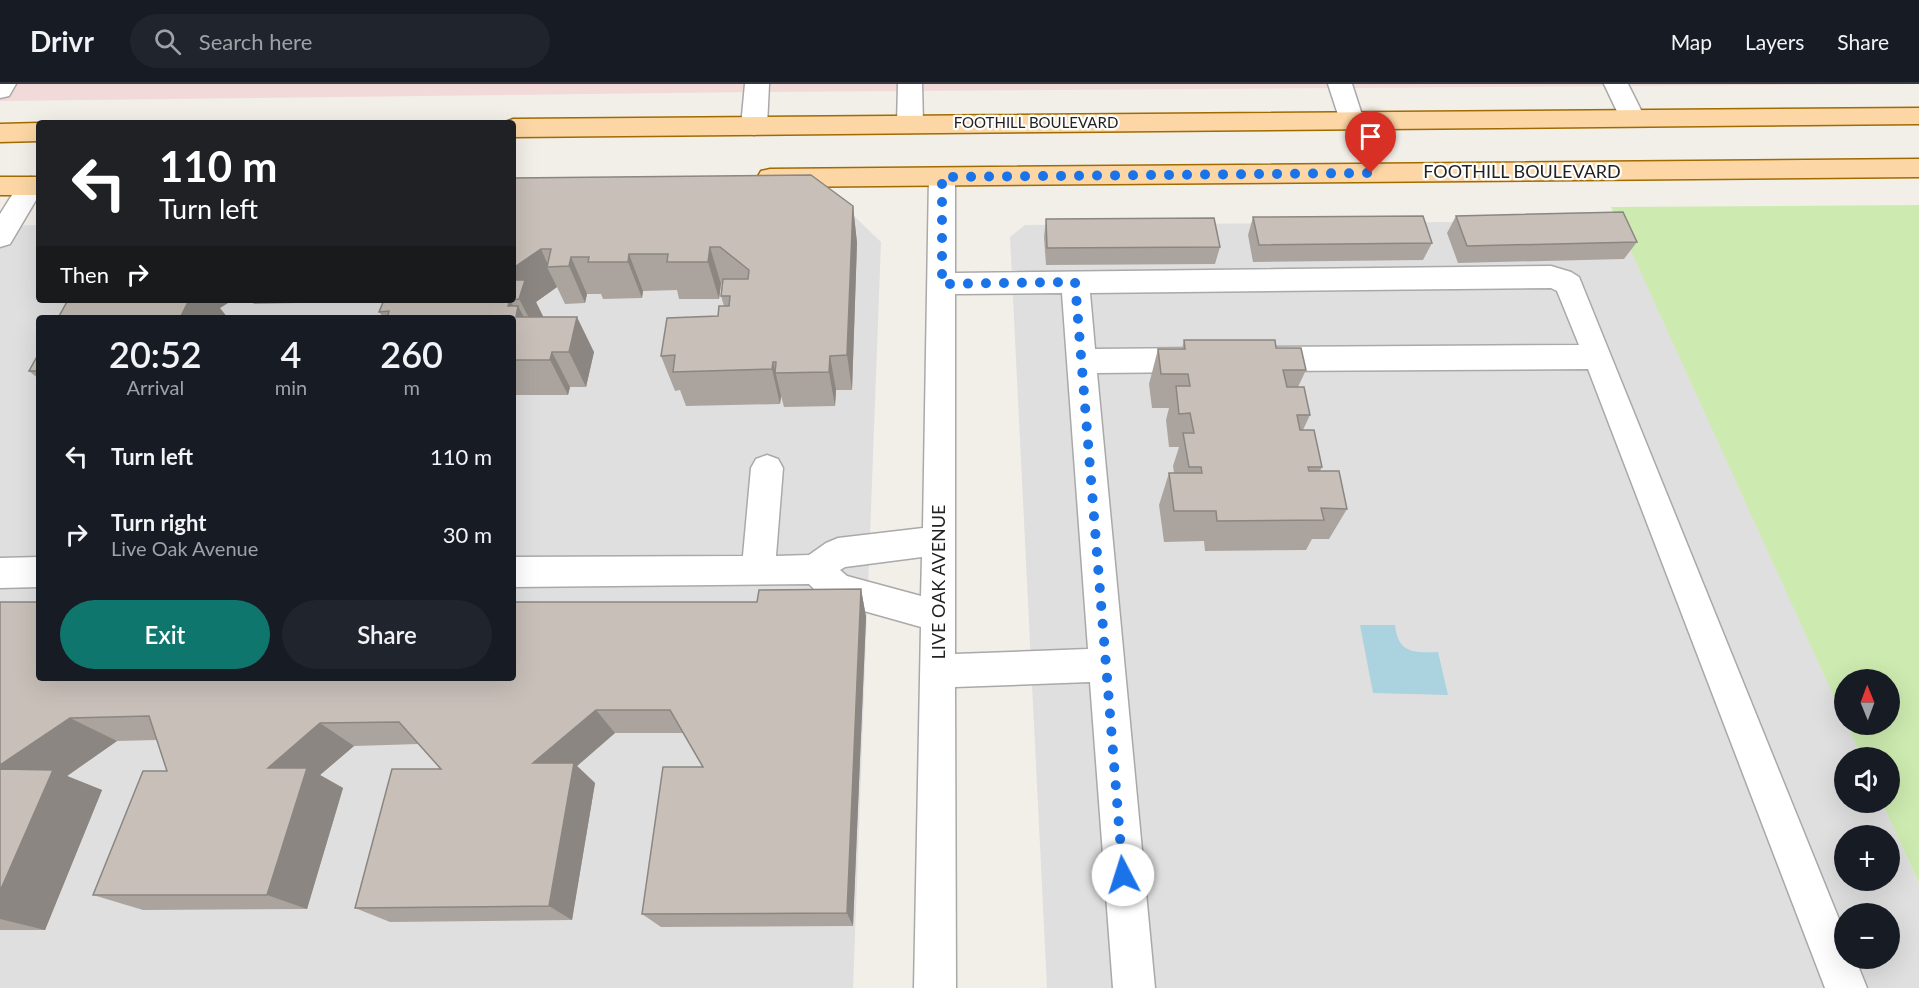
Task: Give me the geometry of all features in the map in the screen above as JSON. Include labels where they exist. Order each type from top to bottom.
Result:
[{"type":"main road","name":"FOOTHILL BOULEVARD","points":[[516,128],[1919,116]]},
{"type":"main road","points":[[0,133],[36,132]]},
{"type":"main road","name":"FOOTHILL BOULEVARD","points":[[740,179],[1919,168]]},
{"type":"main road","points":[[0,186],[35,186]]},
{"type":"street","points":[[0,90],[4,84]]},
{"type":"street","points":[[754,126],[758,84]]},
{"type":"street","points":[[910,84],[910,124]]},
{"type":"street","points":[[1340,84],[1351,121]]},
{"type":"street","points":[[1616,84],[1632,118]]},
{"type":"street","name":"LIVE OAK AVENUE","points":[[935,988],[942,177]]},
{"type":"street","points":[[0,237],[35,186]]},
{"type":"street","points":[[942,284],[1551,276],[1569,285],[1846,988]]},
{"type":"street","points":[[1075,282],[1134,988]]},
{"type":"street","points":[[1081,361],[1598,357]]},
{"type":"street","points":[[758,571],[767,468]]},
{"type":"street","points":[[516,572],[815,569],[838,553],[940,540]]},
{"type":"street","points":[[815,569],[837,589],[939,616]]},
{"type":"street","points":[[0,573],[36,572]]},
{"type":"street","points":[[939,671],[1106,665]]},
{"type":"shaded area","points":[[0,84],[1914,84],[752,92],[0,101]]},
{"type":"shaded area","points":[[854,216],[881,242],[853,988],[0,988],[0,226],[36,225],[36,303],[516,303],[516,220]]},
{"type":"shaded area","points":[[1618,221],[1834,695],[1834,735],[1852,735],[1857,747],[1834,747],[1834,813],[1887,813],[1892,825],[1834,825],[1834,891],[1900,891],[1900,842],[1919,883],[1919,988],[1047,988],[1010,237],[1025,225]]},
{"type":"green space","points":[[1919,205],[1919,883],[1900,842],[1900,825],[1892,825],[1887,813],[1900,813],[1900,747],[1857,747],[1852,735],[1900,735],[1900,669],[1834,669],[1834,697],[1611,207]]},
{"type":"water","points":[[1360,625],[1395,625],[1399,641],[1403,646],[1414,651],[1438,652],[1448,695],[1373,693]]},
{"type":"building","points":[[811,175],[853,206],[847,355],[830,356],[829,372],[775,373],[776,362],[773,362],[772,369],[673,372],[675,355],[661,356],[667,318],[718,316],[719,306],[729,306],[730,296],[721,296],[723,279],[748,279],[749,270],[720,247],[710,247],[708,262],[667,262],[668,254],[629,254],[628,262],[588,262],[589,257],[571,257],[569,266],[547,267],[551,249],[541,249],[516,266],[516,178]]},
{"type":"building","points":[[1623,212],[1637,242],[1467,246],[1456,216]]},
{"type":"building","points":[[1423,216],[1432,243],[1259,245],[1253,217]]},
{"type":"building","points":[[1214,218],[1220,247],[1047,248],[1046,219]]},
{"type":"building","points":[[516,280],[525,280],[519,299],[516,300]]},
{"type":"building","points":[[66,303],[188,303],[182,315],[60,315]]},
{"type":"building","points":[[383,303],[509,303],[508,306],[518,306],[516,317],[516,315],[388,315],[389,311],[379,312]]},
{"type":"building","points":[[516,317],[577,317],[569,352],[552,352],[550,360],[516,360]]},
{"type":"building","points":[[1184,340],[1275,340],[1276,348],[1301,348],[1306,370],[1283,370],[1287,387],[1304,387],[1310,415],[1297,415],[1300,430],[1314,430],[1322,467],[1308,467],[1309,471],[1339,471],[1347,509],[1321,508],[1324,520],[1217,521],[1216,511],[1174,511],[1169,473],[1202,473],[1201,467],[1189,467],[1183,433],[1194,433],[1190,413],[1179,414],[1176,386],[1190,386],[1188,374],[1161,374],[1158,349],[1185,349]]},
{"type":"building","points":[[36,358],[36,371],[29,371]]},
{"type":"building","points":[[861,589],[847,913],[642,914],[663,767],[703,767],[670,710],[596,710],[533,763],[574,763],[549,906],[355,908],[392,769],[441,769],[399,722],[320,723],[268,768],[307,768],[267,895],[93,895],[143,771],[167,771],[149,716],[70,718],[0,765],[0,602],[36,602],[36,681],[516,681],[516,602],[757,602],[759,590]]},
{"type":"building","points":[[0,769],[53,770],[0,891]]},
{"type":"route","points":[[1123,875],[1075,282],[942,284],[942,177],[1371,173]]}]
